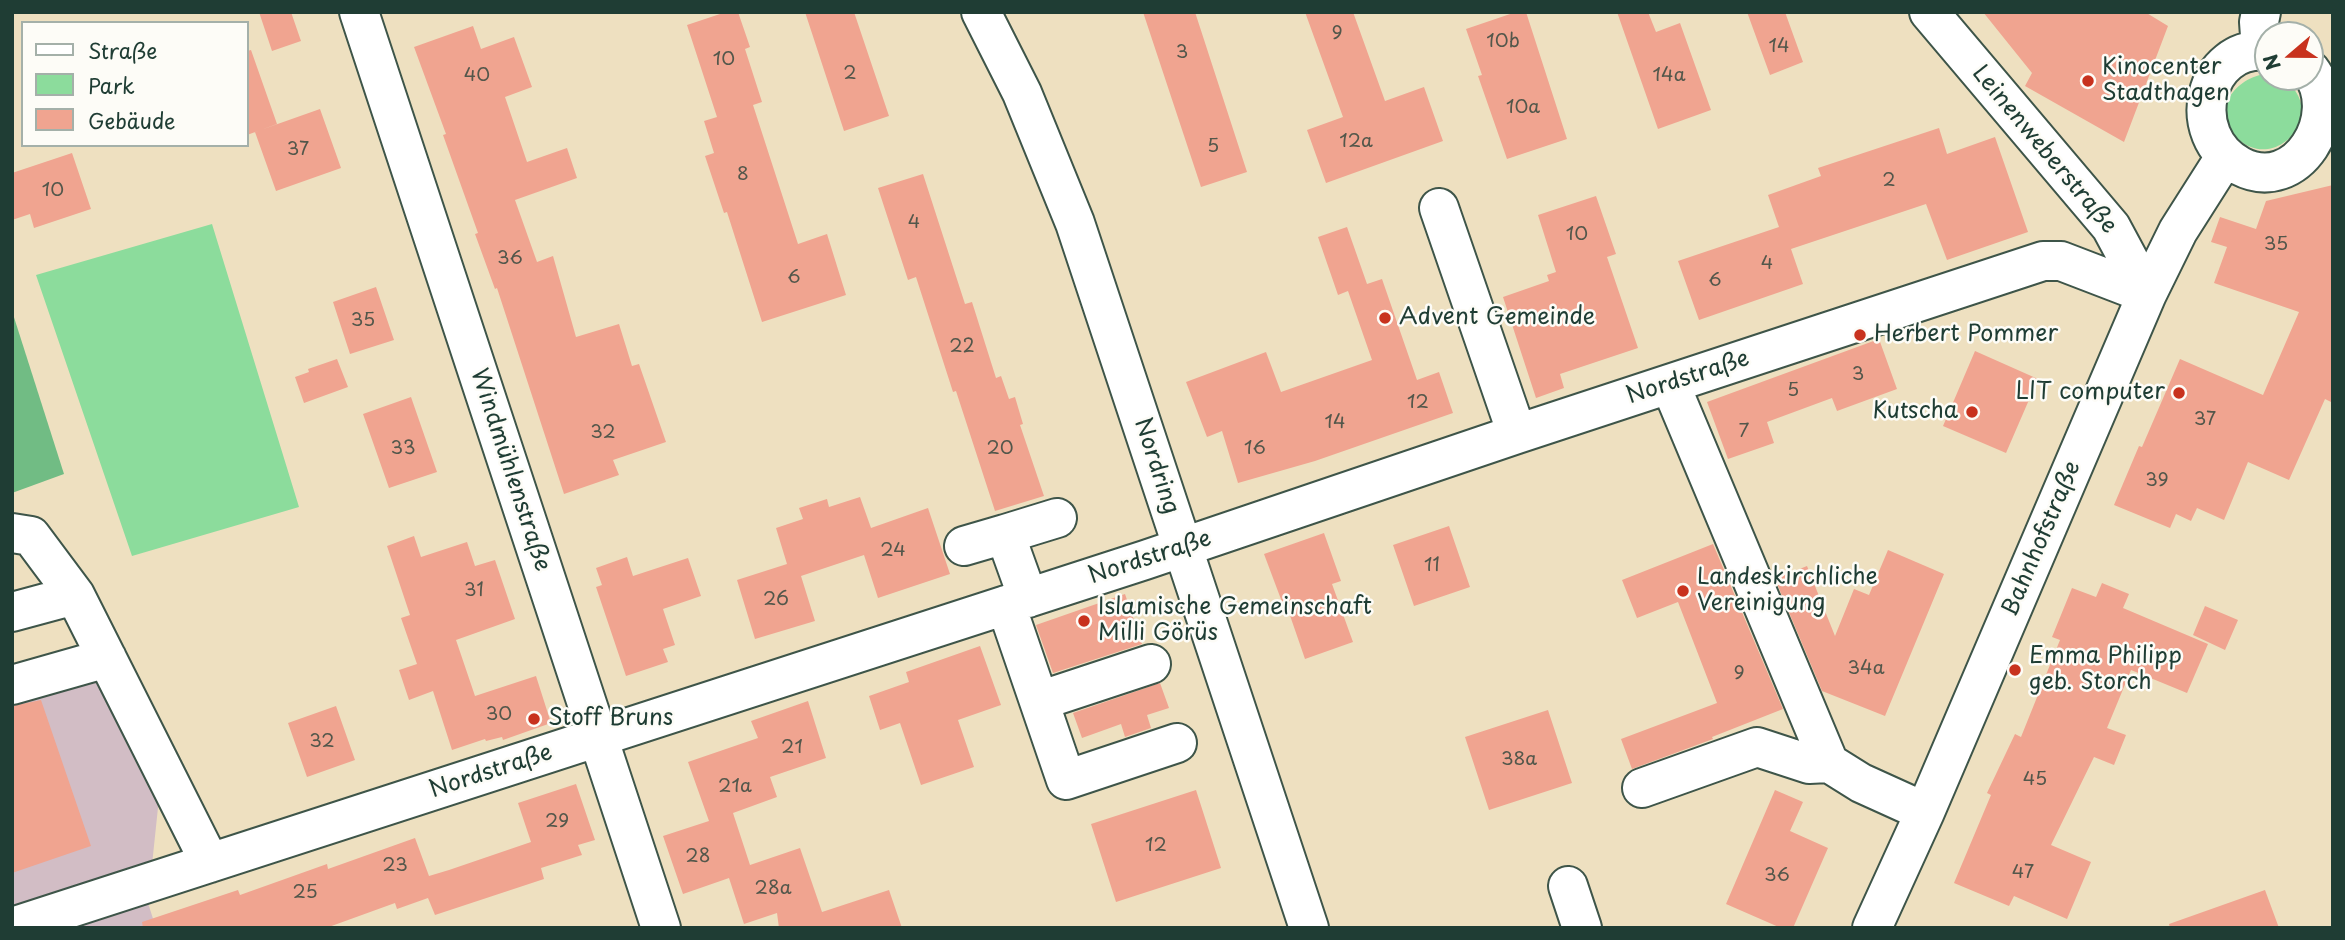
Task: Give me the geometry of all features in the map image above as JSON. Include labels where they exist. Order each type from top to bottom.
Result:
[{"type":"street","name":"Windmühlenstraße","points":[[359,12],[662,928]]},
{"type":"street","name":"Nordring","points":[[981,12],[1022,93],[1075,223],[1309,928]]},
{"type":"street","name":"Leinenweberstraße","points":[[1929,12],[2111,227],[2147,294]]},
{"type":"street","points":[[2254,52],[2241,55],[2224,66],[2212,82],[2205,101],[2206,122],[2212,141],[2225,157],[2242,167],[2261,172],[2280,170],[2298,162],[2313,149],[2328,134],[2322,91]]},
{"type":"street","name":"Bahnhofstraße","points":[[1872,928],[1925,812],[2147,294],[2178,232],[2225,157]]},
{"type":"street","points":[[1438,208],[1517,434]]},
{"type":"street","name":"Nordstraße","points":[[12,927],[71,918],[150,883],[210,863],[1184,548],[1517,434],[2043,261],[2062,261],[2147,294]]},
{"type":"street","points":[[1670,384],[1829,763]]},
{"type":"street","points":[[964,546],[1057,518]]},
{"type":"street","points":[[12,533],[31,536],[75,595],[210,863]]},
{"type":"street","points":[[1005,534],[1039,701],[1066,780],[1177,743]]},
{"type":"street","points":[[12,612],[75,595]]},
{"type":"street","points":[[12,685],[107,658]]},
{"type":"street","points":[[1039,701],[1152,664]]},
{"type":"street","points":[[1642,788],[1757,747],[1809,764],[1829,763],[1861,782],[1925,812]]},
{"type":"street","points":[[1568,886],[1582,928]]},
{"type":"shaded area","points":[[107,666],[159,798],[148,903],[156,928],[12,928],[12,698]]},
{"type":"green space","points":[[2253,77],[2254,91],[2294,91],[2300,100],[2302,114],[2298,127],[2290,138],[2266,149],[2253,148],[2239,140],[2226,120],[2225,109],[2234,90]]},
{"type":"green space","points":[[212,224],[299,507],[132,556],[36,275]]},
{"type":"green space","points":[[12,311],[64,474],[12,493]]},
{"type":"building","points":[[259,12],[291,12],[301,41],[272,51]]},
{"type":"building","points":[[726,12],[738,12],[750,47],[745,49],[762,102],[753,105],[798,244],[827,234],[846,295],[762,322],[727,212],[724,213],[705,156],[714,153],[704,121],[717,117],[687,25]]},
{"type":"building","points":[[805,12],[854,12],[889,116],[844,131]]},
{"type":"building","points":[[1143,12],[1195,12],[1247,172],[1201,187]]},
{"type":"building","points":[[1305,12],[1353,12],[1385,101],[1424,87],[1443,141],[1326,183],[1307,130],[1343,117]]},
{"type":"building","points":[[1516,12],[1526,12],[1567,139],[1507,159],[1478,76],[1482,75],[1466,29]]},
{"type":"building","points":[[1617,12],[1648,12],[1656,32],[1680,23],[1711,110],[1658,129]]},
{"type":"building","points":[[1747,12],[1785,12],[1803,62],[1770,75]]},
{"type":"building","name":"Kinocenter Stadthagen","points":[[1983,12],[2145,12],[2168,26],[2124,142],[2025,86],[2032,73]]},
{"type":"building","points":[[473,26],[481,49],[514,37],[532,87],[505,97],[527,162],[567,148],[577,178],[515,200],[537,262],[553,256],[576,337],[619,324],[632,366],[639,364],[666,442],[613,460],[619,475],[564,494],[497,288],[495,289],[475,234],[478,233],[443,135],[446,134],[414,47]]},
{"type":"building","points":[[251,50],[277,124],[248,135],[248,51]]},
{"type":"building","points":[[320,109],[341,168],[276,191],[255,132]]},
{"type":"building","points":[[1939,128],[1947,154],[1995,137],[2028,232],[1947,260],[1926,204],[1791,249],[1803,284],[1699,320],[1678,261],[1779,227],[1768,195],[1821,176],[1818,168]]},
{"type":"building","points":[[72,153],[91,209],[34,228],[30,214],[12,220],[12,173]]},
{"type":"building","points":[[923,174],[965,304],[972,302],[996,378],[1001,376],[1009,399],[1015,397],[1023,424],[1020,425],[1044,496],[995,511],[916,277],[908,280],[878,188]]},
{"type":"building","points":[[2333,185],[2333,403],[2325,399],[2289,480],[2248,462],[2224,520],[2197,508],[2191,521],[2176,514],[2170,528],[2114,505],[2180,359],[2263,395],[2299,312],[2214,283],[2227,247],[2211,242],[2220,217],[2256,229],[2266,201]]},
{"type":"building","points":[[1596,196],[1616,254],[1607,257],[1638,348],[1560,374],[1564,388],[1536,398],[1503,297],[1549,281],[1547,275],[1556,272],[1538,215]]},
{"type":"building","points":[[1347,227],[1367,284],[1382,279],[1417,380],[1439,372],[1453,413],[1315,461],[1238,483],[1222,431],[1207,437],[1186,382],[1266,352],[1281,392],[1372,360],[1348,291],[1338,295],[1318,237]]},
{"type":"building","points":[[376,287],[394,340],[350,354],[333,302]]},
{"type":"building","points":[[1879,339],[1897,389],[1837,411],[1832,398],[1767,422],[1774,443],[1728,459],[1707,402]]},
{"type":"building","points":[[1975,351],[2038,379],[2006,453],[1943,426]]},
{"type":"building","points":[[337,359],[348,387],[304,403],[295,377],[309,372],[308,369]]},
{"type":"building","points":[[411,397],[437,472],[389,488],[363,414]]},
{"type":"building","points":[[860,497],[871,528],[928,508],[950,574],[878,598],[864,555],[801,576],[815,621],[755,639],[737,580],[787,564],[776,528],[803,519],[799,508],[827,499],[829,507]]},
{"type":"building","points":[[1449,526],[1470,587],[1414,606],[1393,545]]},
{"type":"building","points":[[1324,533],[1341,581],[1332,584],[1353,642],[1305,659],[1285,601],[1282,602],[1264,554]]},
{"type":"building","points":[[414,536],[421,557],[467,542],[475,566],[495,560],[515,619],[456,640],[475,696],[536,676],[551,723],[503,740],[502,737],[486,741],[485,739],[452,750],[433,691],[409,700],[399,670],[417,664],[401,618],[410,615],[387,546]]},
{"type":"building","points":[[1713,544],[1783,709],[1632,769],[1621,739],[1717,703],[1678,602],[1637,618],[1622,580]]},
{"type":"building","points":[[1888,550],[1944,574],[1885,716],[1822,691],[1775,579],[1807,566],[1835,636],[1854,589],[1869,595]]},
{"type":"building","points":[[627,557],[633,576],[688,558],[701,596],[663,609],[675,645],[663,649],[668,662],[626,676],[596,587],[602,585],[596,568]]},
{"type":"building","points":[[2102,583],[2129,594],[2123,608],[2208,644],[2187,693],[2131,670],[2107,728],[2126,735],[2114,765],[2094,757],[2051,845],[2091,862],[2067,919],[2014,896],[2009,906],[1954,883],[1991,795],[1987,793],[2015,734],[2021,737],[2060,640],[2052,637],[2072,588],[2096,597]]},
{"type":"building","points":[[1125,594],[1142,644],[1053,673],[1036,625]]},
{"type":"building","points":[[2205,606],[2238,620],[2225,650],[2193,635]]},
{"type":"building","points":[[980,646],[1001,705],[958,720],[974,767],[921,785],[900,723],[880,730],[869,696],[909,682],[906,672]]},
{"type":"building","points":[[1160,683],[1169,708],[1147,715],[1151,728],[1125,737],[1121,724],[1082,738],[1073,713]]},
{"type":"building","points":[[41,700],[91,846],[12,873],[12,706]]},
{"type":"building","points":[[808,701],[826,758],[770,777],[777,797],[733,813],[750,865],[800,848],[822,912],[889,890],[902,928],[779,928],[777,913],[744,924],[729,878],[683,894],[663,836],[709,821],[688,762],[758,738],[751,721]]},
{"type":"building","points":[[336,706],[355,760],[307,777],[288,723]]},
{"type":"building","points":[[1548,710],[1572,783],[1489,810],[1465,737]]},
{"type":"building","points":[[576,784],[595,840],[578,845],[582,855],[541,868],[544,879],[435,915],[428,898],[397,909],[395,903],[326,928],[143,928],[142,922],[238,890],[240,895],[327,864],[328,869],[415,838],[429,876],[449,870],[531,842],[518,803]]},
{"type":"building","points":[[1196,790],[1221,868],[1116,902],[1091,824]]},
{"type":"building","points":[[1775,790],[1803,802],[1790,831],[1828,848],[1793,928],[1781,928],[1726,904]]},
{"type":"building","points":[[2265,890],[2279,928],[2170,928],[2169,924]]},
{"type":"place","name":"Kinocenter Stadthagen","points":[[2088,81]]},
{"type":"place","name":"Advent Gemeinde","points":[[1385,318]]},
{"type":"place","name":"Herbert Pommer","points":[[1860,335]]},
{"type":"place","name":"LIT computer","points":[[2179,393]]},
{"type":"place","name":"Kutscha","points":[[1972,412]]},
{"type":"place","name":"Landeskirchliche Vereinigung","points":[[1683,591]]},
{"type":"place","name":"Islamische Gemeinschaft Milli Görüs","points":[[1084,621]]},
{"type":"place","name":"Emma Philipp geb. Storch","points":[[2015,670]]},
{"type":"place","name":"Stoff Bruns","points":[[534,719]]}]
